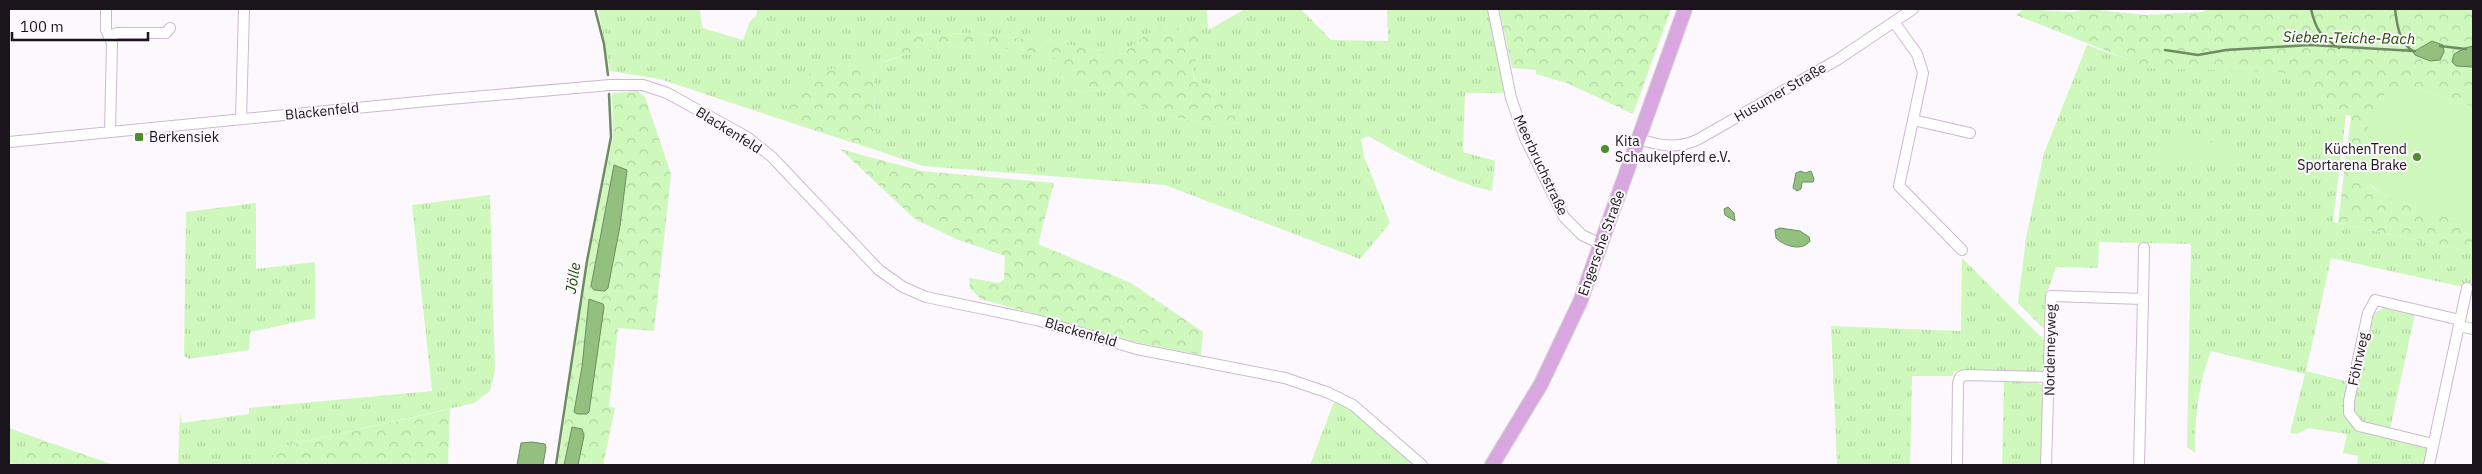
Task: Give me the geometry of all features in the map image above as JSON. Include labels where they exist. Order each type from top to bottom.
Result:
[{"type":"main road","name":"Engersche Straße","points":[[1492,465],[1526,411],[1554,359],[1580,302],[1685,9]]},
{"type":"street","points":[[106,9],[106,30],[112,44],[110,132]]},
{"type":"street","points":[[240,119],[244,9]]},
{"type":"street","name":"Meerbruchstraße","points":[[1493,9],[1512,98],[1525,138],[1564,217],[1582,235],[1601,244]]},
{"type":"street","name":"Husumer Straße","points":[[1639,139],[1667,147],[1697,140],[1837,60],[1913,9]]},
{"type":"street","points":[[1894,22],[1921,63],[1923,73],[1900,186],[1962,250]]},
{"type":"street","points":[[109,37],[117,34],[166,33],[170,28]]},
{"type":"street","name":"Blackenfeld","points":[[9,142],[610,85],[643,85],[667,93],[747,137],[772,157],[879,270],[903,287],[926,297],[1036,320],[1137,349],[1285,378],[1329,393],[1353,406],[1422,465]]},
{"type":"street","points":[[1913,120],[1970,133]]},
{"type":"street","points":[[2139,465],[2144,248]]},
{"type":"street","points":[[2429,465],[2467,288]]},
{"type":"street","name":"Norderneyweg","points":[[2046,465],[2051,296],[2143,299]]},
{"type":"street","name":"Föhrweg","points":[[2434,444],[2359,426],[2349,413],[2348,401],[2368,313],[2376,300],[2459,323],[2473,329]]},
{"type":"street","points":[[1957,465],[1958,383],[1960,377],[1965,375],[2049,377]]},
{"type":"green space","points":[[598,9],[700,9],[702,28],[743,40],[750,21],[756,16],[757,9],[1207,9],[1208,30],[1245,9],[1301,9],[1331,40],[1388,41],[1387,9],[1489,9],[1504,93],[1465,93],[1463,152],[1495,161],[1492,191],[1475,187],[1444,175],[1368,136],[1361,139],[1364,156],[1390,223],[1360,259],[1165,185],[923,166],[876,150],[873,65],[785,103],[801,126],[660,79],[610,71]],"holes":[[[976,33],[1059,43],[1121,55],[1147,34],[1192,66],[1195,80],[1216,89],[1239,122],[1217,127],[1149,111],[1129,98],[1116,86],[1080,93],[1070,81],[1060,76],[1061,60],[1046,55],[1011,49],[974,46],[940,47],[918,50],[876,64],[916,35]]]},
{"type":"green space","points":[[1499,9],[1671,9],[1633,114],[1567,83],[1536,74],[1536,70],[1512,68]]},
{"type":"green space","points":[[2023,9],[2071,12],[2089,9],[2144,15],[2201,12],[2210,9],[2473,9],[2473,46],[2465,48],[2463,67],[2473,67],[2473,107],[2415,87],[2361,170],[2373,188],[2385,196],[2473,226],[2473,252],[2338,223],[2351,116],[2318,109],[2309,89],[2301,81],[2280,72],[2136,68],[2132,61],[2016,15]],"holes":[[[2426,44],[2440,60],[2430,61],[2415,55],[2413,51]]]},
{"type":"green space","points":[[1169,26],[1194,32],[1208,41],[1192,66],[1194,80],[1216,89],[1239,122],[1217,127],[1149,111],[1129,98],[1116,86],[1080,93],[1070,81],[1060,76],[1060,60],[1011,49],[954,46],[922,50],[874,65],[916,35],[976,33],[1059,43],[1121,55],[1147,34]]},
{"type":"green space","points":[[2087,45],[2132,61],[2280,72],[2301,81],[2309,89],[2318,109],[2346,115],[2333,222],[2473,252],[2473,296],[2470,295],[2468,288],[2331,258],[2306,371],[2349,382],[2346,416],[2425,445],[2427,449],[2425,465],[2357,465],[2358,456],[2343,453],[2347,434],[2309,428],[2297,434],[2290,433],[2305,374],[2211,351],[2198,401],[2195,453],[2187,447],[2191,244],[2099,242],[2098,268],[2056,267],[2046,296],[2046,331],[2018,303],[2026,238],[2044,153]]},
{"type":"green space","points":[[873,65],[876,150],[801,126],[785,103],[812,71]]},
{"type":"green space","name":"KüchenTrend Sportarena Brake","points":[[2415,87],[2473,107],[2473,226],[2385,196],[2371,184],[2363,173],[2360,161],[2361,151],[2368,127],[2378,104],[2389,91],[2398,88]]},
{"type":"green space","points":[[638,91],[645,97],[671,174],[654,331],[618,328],[609,407],[615,408],[603,465],[558,465],[588,261],[613,137],[612,93]]},
{"type":"green space","points":[[2160,136],[2233,145],[2230,168],[2157,160]]},
{"type":"green space","points":[[840,149],[922,171],[1054,183],[1038,244],[1131,283],[1203,332],[1201,355],[1139,343],[981,299],[970,288],[969,278],[999,283],[1004,279],[1005,256],[956,239],[915,219]]},
{"type":"green space","points":[[490,195],[495,370],[490,391],[474,403],[272,449],[274,465],[178,465],[180,412],[182,423],[249,414],[249,408],[432,391],[412,205]]},
{"type":"green space","points":[[256,203],[256,269],[315,262],[315,318],[250,332],[249,350],[189,359],[184,356],[186,212]]},
{"type":"green space","points":[[1962,258],[2045,341],[2045,367],[2038,372],[1954,371],[1953,376],[1912,376],[1910,465],[1837,465],[1831,326],[1961,331]]},
{"type":"green space","points":[[2386,307],[2415,314],[2390,429],[2359,420],[2353,405],[2374,313]]},
{"type":"green space","points":[[2004,380],[2034,381],[2044,386],[2044,465],[2002,465]]},
{"type":"green space","points":[[1334,402],[1350,409],[1414,465],[1310,465]]},
{"type":"green space","points":[[450,409],[448,465],[274,465],[272,449]]},
{"type":"green space","points":[[9,428],[45,441],[27,448],[18,465],[9,463]]},
{"type":"green space","points":[[45,441],[114,465],[18,465],[27,448]]},
{"type":"shaded area","points":[[2432,41],[2443,45],[2444,52],[2440,60],[2430,61],[2415,55],[2413,52]]},
{"type":"shaded area","points":[[2473,46],[2473,67],[2456,66],[2452,62],[2454,54]]},
{"type":"shaded area","points":[[614,165],[627,170],[620,226],[608,288],[605,291],[594,290],[591,286]]},
{"type":"shaded area","points":[[1801,171],[1805,173],[1811,171],[1814,179],[1813,182],[1802,182],[1801,189],[1797,191],[1793,188],[1796,173]]},
{"type":"shaded area","points":[[1728,207],[1734,213],[1735,221],[1725,215],[1724,209]]},
{"type":"shaded area","points":[[1780,228],[1800,231],[1809,237],[1810,241],[1798,247],[1788,245],[1776,238],[1775,230]]},
{"type":"shaded area","points":[[589,299],[603,304],[604,307],[589,412],[587,414],[577,414],[574,412],[582,367]]},
{"type":"shaded area","points":[[572,427],[582,429],[584,436],[578,465],[564,465]]},
{"type":"shaded area","points":[[521,443],[545,444],[543,465],[517,465]]},
{"type":"waterway","name":"Jölle","points":[[595,9],[604,44],[608,75]]},
{"type":"waterway","points":[[2311,9],[2317,28],[2339,48]]},
{"type":"waterway","points":[[2395,9],[2402,38],[2413,51]]},
{"type":"waterway","name":"Sieben-Teiche-Bach","points":[[2165,50],[2198,55],[2226,50],[2310,45],[2415,51]]},
{"type":"waterway","name":"Sieben-Teiche-Bach","points":[[2440,46],[2466,49]]},
{"type":"waterway","name":"Jölle","points":[[556,465],[587,261],[611,137],[609,94]]},
{"type":"place","name":"Berkensiek","points":[[139,137]]},
{"type":"place","name":"Kita Schaukelpferd e.V.","points":[[1605,149]]},
{"type":"place","name":"KüchenTrend Sportarena Brake","points":[[2417,157]]}]
